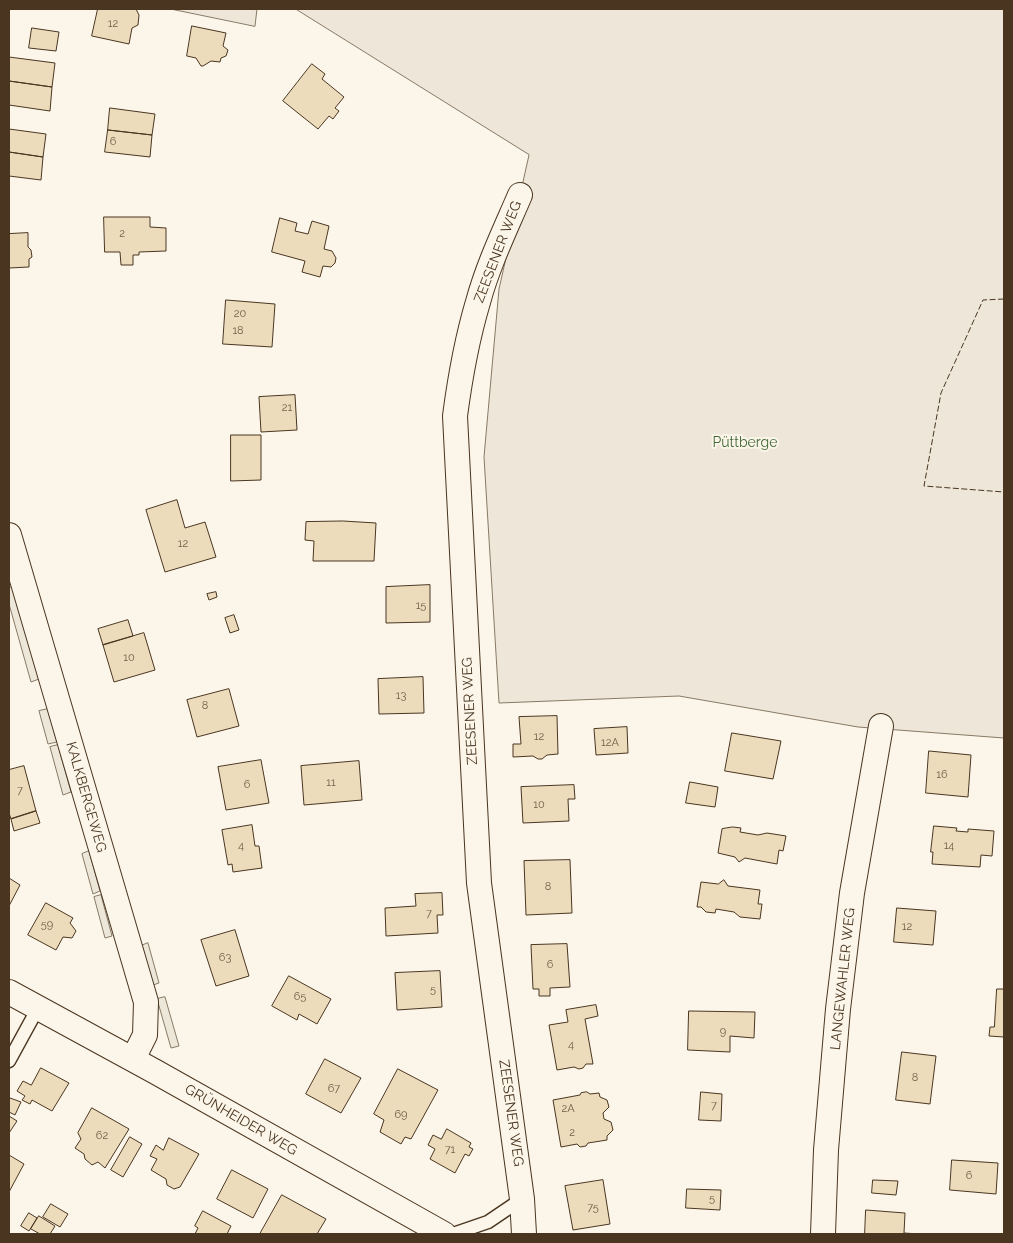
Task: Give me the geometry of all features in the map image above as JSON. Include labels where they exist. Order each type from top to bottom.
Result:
[{"type":"street","name":"ZEESENER WEG","points":[[520,195],[490,265],[478,303],[458,391],[455,416],[479,883],[522,1199],[524,1234]]},
{"type":"street","name":"KALKBERGEWEG","points":[[9,535],[146,1002],[145,1035],[134,1059]]},
{"type":"street","name":"LANGEWAHLER WEG","points":[[823,1234],[826,1150],[838,1010],[852,893],[881,726]]},
{"type":"street","name":"GRÜNHEIDER WEG","points":[[9,992],[134,1059],[444,1234]]},
{"type":"lane","points":[[9,1061],[38,1008]]},
{"type":"lane","points":[[453,1234],[488,1222],[522,1199]]},
{"type":"green space","points":[[171,9],[257,9],[255,26]]},
{"type":"green space","name":"Püttberge","points":[[296,9],[1004,9],[1004,738],[858,727],[679,696],[499,703],[484,457],[499,289],[529,155]]},
{"type":"shaded area","points":[[13,587],[39,679],[31,682],[9,604],[9,588]]},
{"type":"shaded area","points":[[48,709],[57,742],[48,744],[39,711]]},
{"type":"shaded area","points":[[58,745],[71,792],[63,795],[50,747]]},
{"type":"shaded area","points":[[89,851],[100,891],[93,894],[82,854]]},
{"type":"shaded area","points":[[101,895],[112,936],[105,938],[94,897]]},
{"type":"shaded area","points":[[148,943],[159,983],[153,985],[141,946]]},
{"type":"shaded area","points":[[165,997],[179,1046],[171,1048],[157,999]]},
{"type":"building","points":[[98,9],[136,9],[139,15],[138,25],[132,28],[129,44],[92,36]]},
{"type":"building","points":[[192,26],[226,33],[223,46],[228,50],[226,56],[221,58],[220,62],[211,61],[201,66],[196,58],[187,56]]},
{"type":"building","points":[[32,28],[59,32],[56,51],[29,48]]},
{"type":"building","points":[[9,57],[55,63],[52,87],[9,81]]},
{"type":"building","points":[[312,64],[325,74],[322,79],[344,97],[335,108],[339,111],[333,119],[329,116],[318,129],[283,101]]},
{"type":"building","points":[[9,81],[52,87],[50,111],[9,105]]},
{"type":"building","points":[[110,108],[155,114],[152,135],[108,130]]},
{"type":"building","points":[[9,129],[46,134],[43,157],[9,152]]},
{"type":"building","points":[[108,130],[152,135],[150,157],[105,152]]},
{"type":"building","points":[[9,152],[43,157],[41,180],[9,176]]},
{"type":"building","points":[[104,217],[150,217],[150,227],[166,228],[166,251],[139,252],[139,255],[133,255],[133,265],[121,265],[120,252],[105,252]]},
{"type":"building","points":[[280,218],[297,223],[295,231],[308,234],[312,221],[329,226],[324,249],[332,251],[336,258],[335,263],[331,267],[323,266],[320,277],[302,272],[305,261],[272,252]]},
{"type":"building","points":[[28,233],[28,247],[31,250],[32,257],[29,259],[29,267],[9,268],[9,234]]},
{"type":"building","points":[[226,300],[275,304],[272,347],[223,344]]},
{"type":"building","points":[[295,395],[297,430],[261,432],[259,397]]},
{"type":"building","points":[[231,435],[261,435],[261,480],[231,481]]},
{"type":"building","points":[[177,500],[185,528],[205,522],[216,557],[165,572],[146,510]]},
{"type":"building","points":[[343,521],[376,523],[374,561],[313,561],[314,541],[305,540],[306,522]]},
{"type":"building","points":[[430,585],[430,622],[386,623],[386,587]]},
{"type":"building","points":[[216,592],[217,597],[209,600],[207,594]]},
{"type":"building","points":[[234,615],[239,630],[230,633],[225,618]]},
{"type":"building","points":[[128,620],[133,636],[103,645],[98,629]]},
{"type":"building","points":[[144,633],[155,670],[114,682],[103,645]]},
{"type":"building","points":[[423,677],[424,713],[379,714],[378,679]]},
{"type":"building","points":[[229,689],[239,726],[197,737],[187,700]]},
{"type":"building","points":[[557,716],[558,754],[547,755],[542,759],[533,756],[513,757],[513,744],[521,744],[519,717]]},
{"type":"building","points":[[627,727],[628,753],[596,755],[594,729]]},
{"type":"building","points":[[732,733],[781,741],[773,779],[725,771]]},
{"type":"building","points":[[929,751],[971,755],[968,797],[926,793]]},
{"type":"building","points":[[261,760],[269,803],[226,810],[218,767]]},
{"type":"building","points":[[359,761],[362,800],[304,805],[301,766]]},
{"type":"building","points":[[24,766],[36,811],[11,819],[9,813],[9,770]]},
{"type":"building","points":[[690,782],[718,787],[715,807],[686,803]]},
{"type":"building","points":[[574,785],[575,799],[568,799],[569,821],[523,823],[521,787]]},
{"type":"building","points":[[36,811],[40,823],[14,831],[11,819]]},
{"type":"building","points":[[252,825],[255,846],[259,846],[262,868],[233,872],[232,864],[228,865],[222,830]]},
{"type":"building","points":[[934,826],[957,828],[956,831],[968,832],[968,829],[994,831],[992,856],[981,855],[980,867],[932,864],[933,852],[931,852]]},
{"type":"building","points":[[741,828],[740,832],[786,836],[783,851],[779,850],[777,864],[745,858],[739,862],[735,857],[718,853],[722,829]]},
{"type":"building","points":[[570,860],[572,913],[526,915],[524,861]]},
{"type":"building","points":[[9,878],[20,885],[9,906]]},
{"type":"building","points":[[724,880],[728,886],[760,890],[758,904],[762,904],[760,919],[740,917],[734,912],[716,909],[715,913],[706,912],[701,907],[697,907],[701,882],[718,884]]},
{"type":"building","points":[[442,893],[443,915],[437,915],[438,933],[386,936],[385,908],[416,906],[415,894]]},
{"type":"building","points":[[46,903],[73,918],[70,923],[76,931],[72,938],[63,937],[56,950],[28,935]]},
{"type":"building","points":[[897,908],[936,911],[933,945],[894,942]]},
{"type":"building","points":[[235,930],[249,976],[216,986],[201,940]]},
{"type":"building","points":[[567,944],[570,987],[550,988],[550,996],[539,996],[539,989],[533,989],[531,945]]},
{"type":"building","points":[[440,971],[442,1007],[397,1010],[395,973]]},
{"type":"building","points":[[289,976],[331,999],[317,1024],[299,1014],[297,1020],[272,1006]]},
{"type":"building","points":[[997,989],[1004,989],[1004,1037],[989,1036],[990,1027],[994,1027]]},
{"type":"building","points":[[596,1005],[598,1016],[585,1019],[593,1064],[586,1064],[583,1068],[579,1069],[574,1067],[557,1070],[549,1025],[568,1022],[566,1010]]},
{"type":"building","points":[[689,1011],[755,1012],[754,1038],[730,1036],[730,1052],[688,1050]]},
{"type":"building","points":[[902,1052],[936,1056],[930,1104],[896,1100]]},
{"type":"building","points":[[325,1059],[361,1078],[341,1113],[306,1094]]},
{"type":"building","points":[[41,1068],[69,1083],[52,1111],[32,1100],[30,1104],[22,1100],[25,1096],[17,1091],[23,1081],[31,1085]]},
{"type":"building","points":[[398,1069],[438,1090],[411,1139],[405,1137],[401,1144],[380,1132],[384,1120],[374,1114]]},
{"type":"building","points":[[587,1092],[590,1094],[599,1093],[600,1097],[607,1100],[609,1107],[603,1113],[604,1119],[611,1122],[613,1130],[607,1136],[607,1140],[588,1143],[586,1146],[580,1147],[577,1144],[561,1147],[553,1100]]},
{"type":"building","points":[[701,1092],[722,1094],[721,1121],[699,1120]]},
{"type":"building","points":[[10,1098],[21,1102],[15,1115],[9,1112]]},
{"type":"building","points":[[92,1108],[129,1129],[105,1168],[98,1162],[92,1165],[85,1159],[84,1154],[75,1148],[81,1139],[78,1133]]},
{"type":"building","points":[[9,1116],[17,1121],[9,1133]]},
{"type":"building","points":[[447,1129],[471,1143],[469,1147],[473,1149],[469,1156],[465,1154],[455,1173],[430,1159],[435,1149],[428,1145],[433,1135],[441,1139]]},
{"type":"building","points":[[130,1137],[142,1144],[123,1177],[111,1170]]},
{"type":"building","points":[[169,1138],[199,1154],[180,1187],[174,1189],[167,1185],[166,1179],[151,1170],[157,1159],[150,1156],[156,1145],[163,1150]]},
{"type":"building","points":[[9,1155],[24,1164],[9,1192]]},
{"type":"building","points":[[952,1160],[998,1163],[996,1194],[950,1190]]},
{"type":"building","points":[[232,1170],[268,1189],[253,1218],[217,1199]]},
{"type":"building","points":[[603,1180],[610,1224],[573,1230],[565,1186]]},
{"type":"building","points":[[873,1180],[898,1181],[896,1195],[872,1193]]},
{"type":"building","points":[[687,1189],[721,1190],[720,1210],[686,1208]]},
{"type":"building","points":[[282,1195],[326,1219],[317,1234],[260,1234]]},
{"type":"building","points":[[51,1204],[68,1214],[60,1227],[43,1217]]},
{"type":"building","points":[[866,1210],[905,1213],[904,1233],[920,1234],[865,1234]]},
{"type":"building","points":[[203,1211],[231,1226],[227,1234],[195,1234],[198,1228],[195,1226]]},
{"type":"building","points":[[29,1213],[37,1218],[29,1231],[21,1226]]},
{"type":"building","points":[[39,1216],[55,1226],[50,1234],[40,1234],[31,1229]]},
{"type":"fence","points":[[1004,299],[983,300],[941,393],[924,486],[1004,492]]}]
